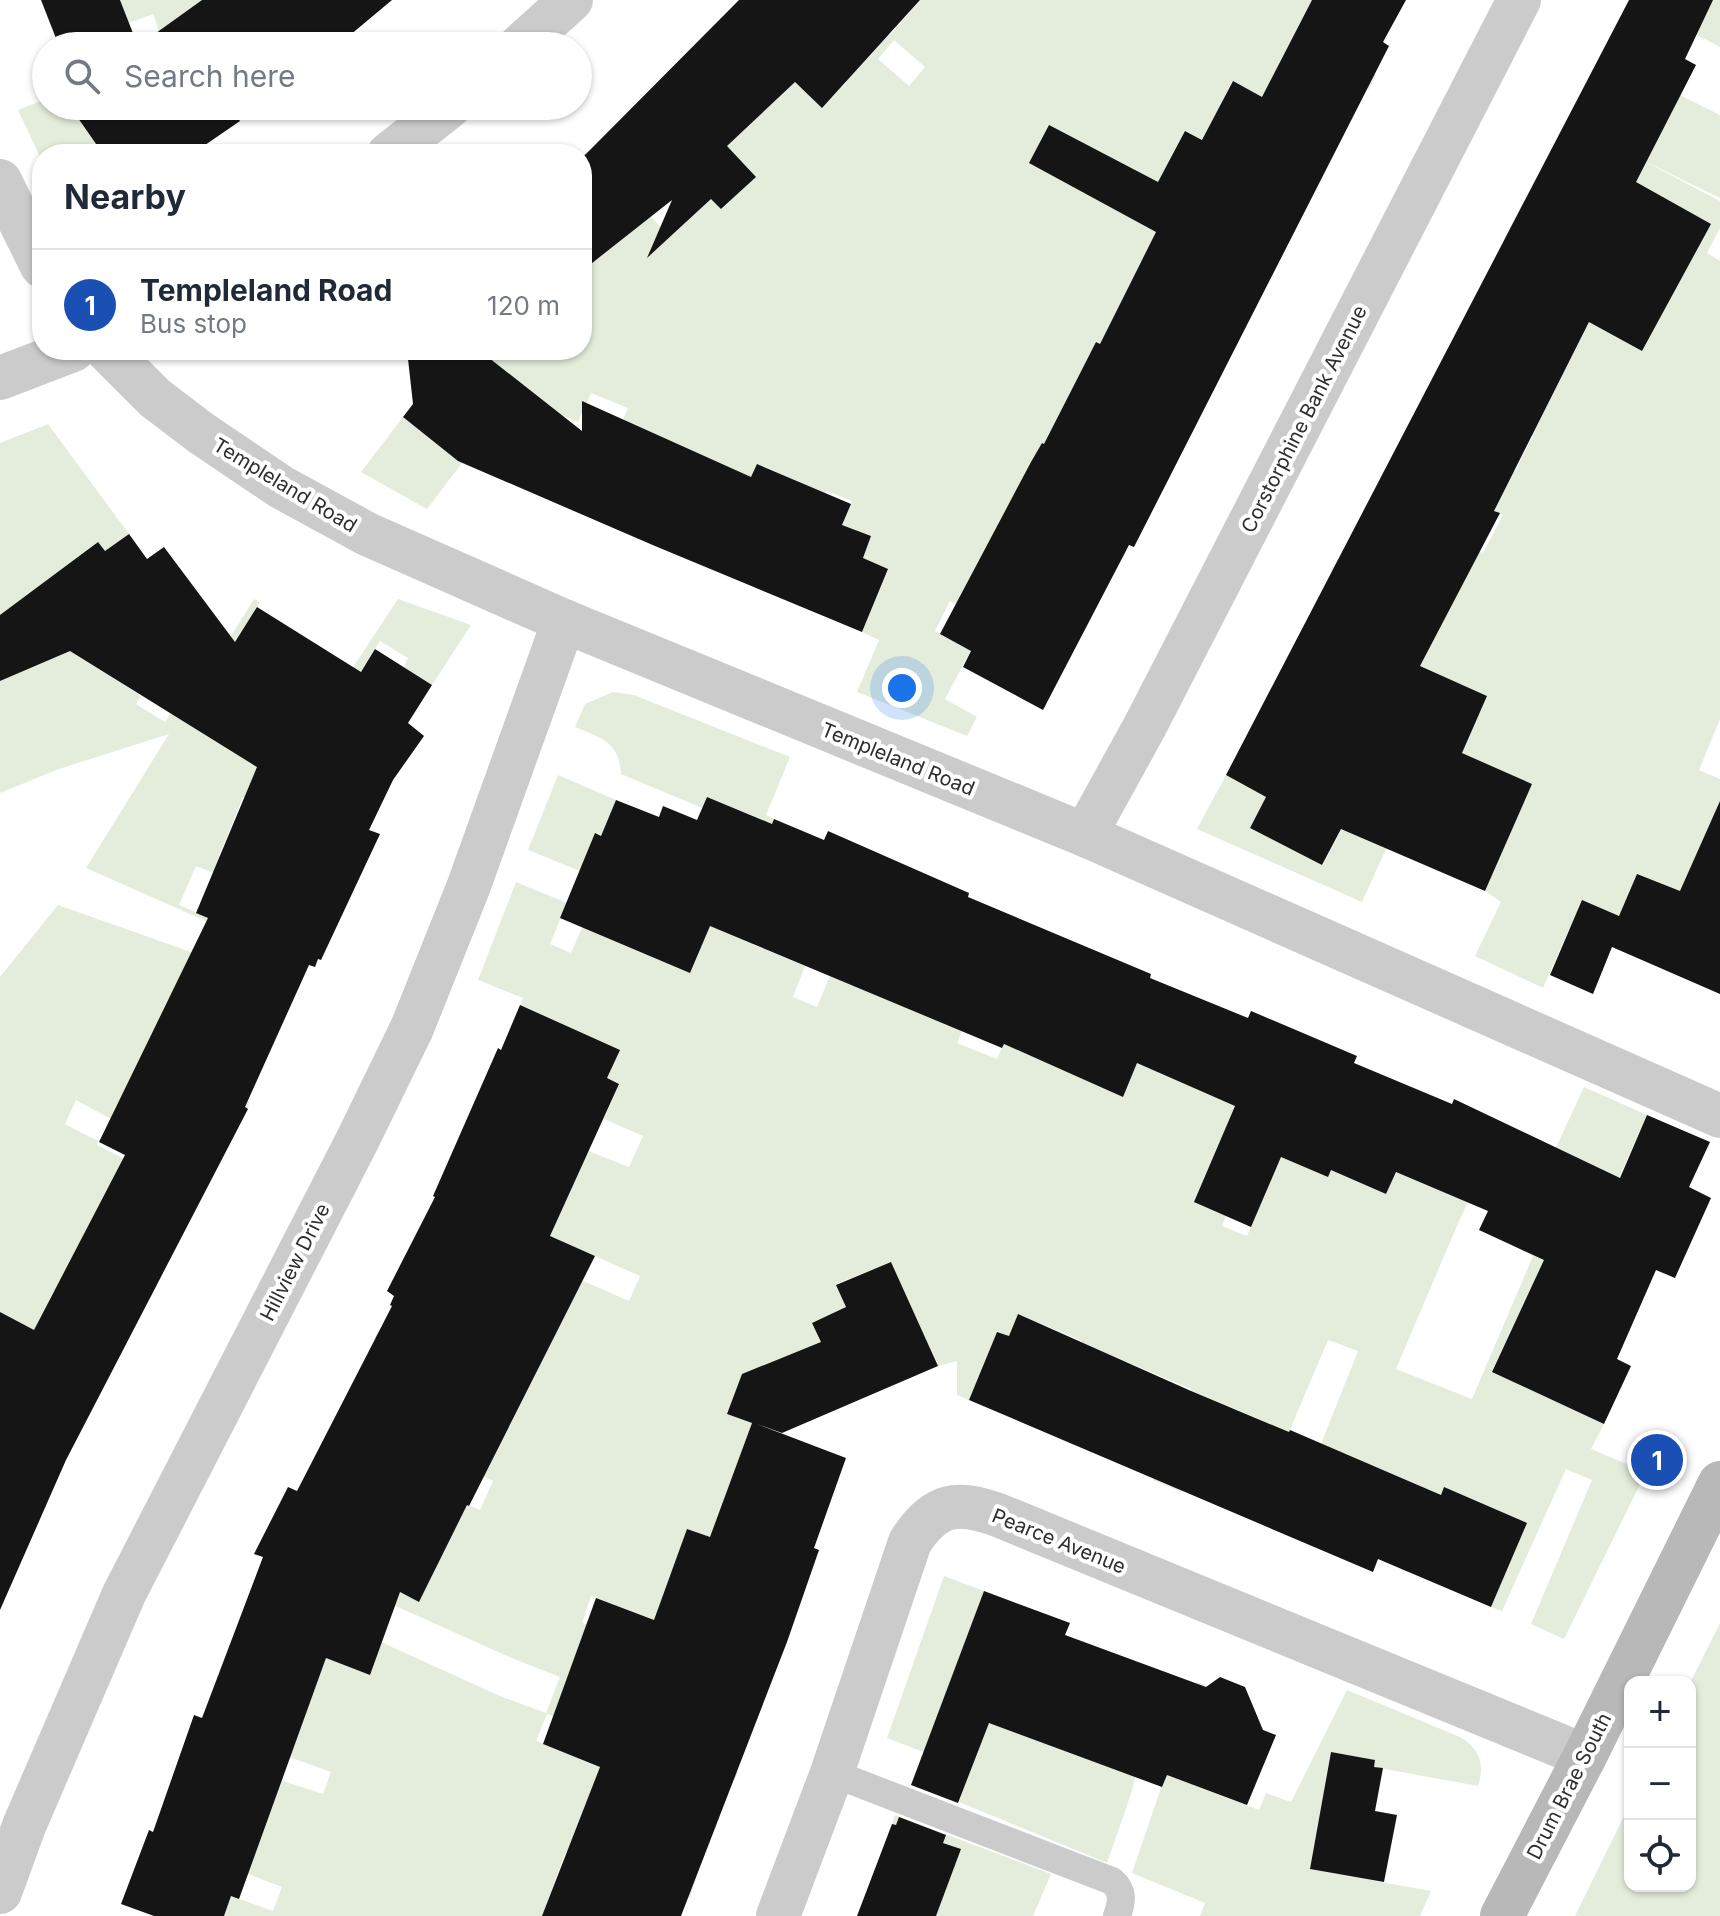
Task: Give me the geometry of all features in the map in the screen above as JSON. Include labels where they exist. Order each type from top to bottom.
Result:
[{"type":"main road","name":"Drum Brae South","points":[[1502,1916],[1720,1483]]},
{"type":"street","points":[[536,32],[571,0]]},
{"type":"street","name":"Corstorphine Bank Avenue","points":[[1085,835],[1145,726],[1519,0]]},
{"type":"street","points":[[402,144],[432,120]]},
{"type":"street","points":[[0,181],[32,246]]},
{"type":"street","points":[[0,378],[47,360]]},
{"type":"street","name":"Templeland Road","points":[[117,360],[155,398],[201,433],[281,487],[367,534],[564,621],[1085,835],[1720,1116]]},
{"type":"street","name":"Hillview Drive","points":[[0,1892],[24,1826],[124,1594],[370,1116],[412,1028],[468,888],[564,621]]},
{"type":"street","name":"Pearce Avenue","points":[[778,1916],[832,1773],[910,1542],[923,1522],[943,1509],[960,1505],[974,1506],[998,1515],[1585,1756]]},
{"type":"lane","points":[[832,1773],[1112,1881],[1122,1896],[1117,1916]]},
{"type":"green space","points":[[120,0],[202,0],[184,13],[168,32],[159,32],[153,14],[129,23]]},
{"type":"green space","points":[[848,0],[890,35],[920,0],[1312,0],[1295,33],[1376,75],[1369,89],[1364,86],[1263,98],[1232,81],[1215,116],[1237,128],[1305,193],[1186,131],[1158,183],[1048,173],[1259,285],[1141,261],[1102,340],[1170,373],[1202,396],[1096,342],[1058,417],[1171,475],[1161,492],[1042,443],[994,532],[1035,592],[1092,617],[1082,636],[1015,602],[1001,628],[950,601],[935,631],[971,650],[945,699],[977,717],[967,736],[857,692],[879,640],[862,632],[888,570],[863,558],[871,536],[842,525],[852,501],[827,491],[782,598],[755,588],[799,482],[758,464],[747,487],[615,439],[628,408],[591,393],[578,422],[544,408],[510,483],[462,463],[427,509],[361,472],[403,417],[455,458],[516,380],[491,360],[592,360],[592,263],[629,234],[592,186],[592,153],[670,237],[711,199],[722,209],[755,178],[727,146],[791,79],[822,107],[847,82],[816,53]],"holes":[[[894,40],[925,67],[909,86],[878,59]]]},
{"type":"green space","points":[[1630,0],[1699,28],[1713,0],[1720,0],[1720,47]]},
{"type":"green space","points":[[1680,95],[1720,115],[1720,198],[1642,160],[1720,201],[1720,228],[1707,253],[1720,261],[1720,719],[1699,770],[1720,779],[1720,892],[1680,891],[1607,944],[1569,929],[1543,988],[1475,956],[1501,902],[1485,891],[1532,784],[1462,753],[1487,696],[1461,684],[1362,902],[1197,829],[1226,775],[1266,797],[1250,828],[1323,865],[1365,784],[1331,734],[1265,700],[1281,670],[1389,599],[1331,570],[1338,559],[1447,615],[1451,537],[1483,553],[1503,515],[1391,457],[1492,459],[1515,471],[1533,436],[1524,430],[1528,420],[1435,373],[1448,348],[1535,345],[1569,362],[1593,315],[1597,326],[1642,351],[1659,319],[1505,237],[1576,102],[1642,137]]},
{"type":"green space","points":[[32,104],[32,120],[79,120],[96,144],[34,144],[18,110]]},
{"type":"green space","points":[[48,424],[129,534],[105,551],[97,542],[59,571],[148,646],[123,684],[141,696],[136,704],[165,722],[195,675],[204,679],[254,599],[260,602],[212,679],[307,737],[398,599],[471,625],[432,685],[404,667],[408,658],[380,641],[310,753],[390,785],[387,793],[317,766],[258,802],[243,797],[219,856],[254,860],[252,888],[196,866],[179,905],[235,929],[233,933],[86,868],[169,734],[59,769],[0,793],[0,443]]},
{"type":"green space","points":[[613,692],[634,695],[790,757],[766,815],[774,819],[746,887],[754,945],[805,966],[793,997],[817,1007],[836,961],[987,968],[957,1043],[997,1059],[1010,1030],[1123,1096],[1144,1047],[1235,1106],[1195,1202],[1226,1216],[1222,1226],[1247,1236],[1281,1157],[1340,1148],[1361,1183],[1386,1194],[1396,1172],[1449,1194],[1505,1126],[1459,1221],[1396,1369],[1472,1399],[1533,1256],[1511,1245],[1584,1087],[1647,1115],[1591,1240],[1519,1314],[1492,1371],[1604,1424],[1591,1449],[1646,1472],[1564,1639],[1531,1624],[1592,1480],[1566,1469],[1502,1611],[1491,1607],[1526,1523],[1444,1488],[1408,1572],[1401,1570],[1434,1492],[1344,1453],[1322,1468],[1293,1538],[1286,1532],[1358,1351],[1328,1340],[1289,1432],[1233,1408],[1211,1423],[1182,1492],[1153,1480],[1191,1389],[1127,1362],[1118,1383],[1104,1378],[1075,1446],[1043,1431],[1082,1341],[1018,1314],[1009,1336],[997,1332],[969,1400],[957,1395],[957,1361],[938,1366],[891,1262],[836,1284],[846,1307],[812,1323],[821,1342],[727,1414],[752,1423],[723,1503],[803,1532],[696,1625],[609,1725],[738,1772],[734,1781],[612,1738],[696,1876],[690,1898],[566,1851],[543,1914],[547,1916],[224,1916],[231,1896],[273,1911],[282,1887],[240,1871],[237,1824],[165,1796],[169,1786],[266,1820],[280,1780],[323,1794],[331,1772],[289,1757],[326,1658],[370,1674],[339,1623],[500,1696],[546,1713],[560,1677],[380,1599],[387,1585],[419,1602],[435,1570],[325,1440],[480,1510],[493,1481],[420,1447],[440,1375],[374,1339],[378,1332],[520,1404],[435,1216],[629,1301],[640,1276],[550,1236],[580,1168],[573,1145],[629,1167],[643,1136],[604,1119],[619,1084],[607,1078],[619,1050],[520,1005],[523,998],[478,980],[516,882],[567,903],[550,944],[571,953],[589,912],[753,816],[707,797],[702,808],[621,774],[613,748],[601,738],[575,727],[585,704]],"holes":[[[591,1596],[650,1619],[641,1644],[582,1623]],[[547,1714],[575,1725],[564,1752],[536,1741]]]},
{"type":"green space","points":[[558,775],[616,800],[601,836],[580,871],[528,850]]},
{"type":"green space","points":[[58,905],[222,963],[197,1014],[168,999],[146,1046],[208,1075],[206,1080],[249,1101],[248,1109],[183,1075],[113,1120],[76,1100],[65,1124],[98,1141],[97,1145],[202,1198],[107,1189],[80,1242],[158,1283],[150,1299],[72,1298],[54,1290],[34,1331],[0,1312],[0,977]]},
{"type":"green space","points":[[944,1576],[984,1591],[1057,1712],[1083,1641],[1094,1646],[1057,1748],[1098,1763],[1140,1758],[1107,1863],[959,1802],[970,1770],[887,1738]]},
{"type":"green space","points":[[1720,1623],[1720,1916],[1575,1916],[1624,1816],[1624,1892],[1696,1892],[1696,1676],[1694,1676]]},
{"type":"green space","points":[[1197,1682],[1208,1686],[1173,1777],[1259,1810],[1266,1793],[1291,1802],[1347,1690],[1460,1737],[1472,1747],[1481,1764],[1478,1786],[1374,1767],[1374,1760],[1331,1752],[1310,1869],[1431,1891],[1420,1916],[1200,1916],[1205,1903],[1132,1873]]},
{"type":"green space","points":[[895,1815],[1051,1874],[1033,1916],[936,1916],[961,1849],[892,1824]]},
{"type":"building","points":[[41,0],[120,0],[133,32],[54,32]]},
{"type":"building","points":[[202,0],[392,0],[354,32],[157,32]]},
{"type":"building","points":[[739,0],[920,0],[822,108],[795,82],[727,146],[756,177],[721,209],[711,199],[647,258],[672,200],[592,263],[592,148]]},
{"type":"building","points":[[1312,0],[1406,0],[1383,42],[1389,46],[1134,547],[1129,545],[1043,710],[963,667],[971,651],[940,634],[1096,342],[1100,344],[1156,232],[1029,163],[1049,125],[1158,182],[1185,131],[1202,140],[1233,81],[1262,97]]},
{"type":"building","points":[[1629,0],[1713,0],[1685,59],[1696,65],[1636,182],[1711,224],[1642,351],[1589,322],[1494,511],[1500,513],[1420,666],[1487,696],[1462,753],[1532,784],[1485,891],[1341,829],[1322,865],[1250,828],[1266,797],[1226,775]]},
{"type":"building","points":[[79,120],[240,121],[207,144],[96,144]]},
{"type":"building","points":[[408,360],[492,360],[582,431],[582,401],[751,477],[757,464],[851,504],[842,525],[871,536],[863,558],[888,569],[862,632],[458,461],[403,417],[413,404]]},
{"type":"building","points":[[129,534],[147,559],[164,547],[235,642],[257,607],[361,672],[375,649],[432,685],[408,723],[424,736],[393,780],[369,830],[380,834],[321,960],[318,959],[315,967],[309,965],[245,1107],[248,1109],[66,1460],[0,1610],[0,1312],[34,1330],[125,1155],[99,1142],[208,918],[196,913],[257,767],[70,651],[0,681],[0,615],[98,542],[105,551]]},
{"type":"building","points":[[707,797],[772,824],[774,819],[824,840],[828,831],[969,893],[968,897],[1151,974],[1150,978],[1248,1018],[1251,1011],[1357,1056],[1354,1063],[1452,1104],[1454,1099],[1620,1178],[1647,1115],[1710,1142],[1689,1187],[1711,1198],[1675,1278],[1656,1270],[1617,1359],[1631,1366],[1604,1424],[1492,1372],[1544,1260],[1479,1230],[1488,1211],[1396,1172],[1386,1194],[1331,1170],[1328,1177],[1281,1157],[1251,1227],[1194,1202],[1235,1106],[1137,1063],[1123,1097],[1004,1044],[1002,1048],[710,926],[690,973],[560,918],[595,833],[601,836],[616,800],[659,817],[663,806],[697,820]]},
{"type":"building","points":[[1720,801],[1720,994],[1612,947],[1593,994],[1550,975],[1582,900],[1619,916],[1637,874],[1680,891]]},
{"type":"building","points":[[520,1005],[620,1050],[607,1078],[619,1084],[550,1236],[595,1256],[419,1602],[400,1592],[370,1675],[326,1658],[239,1899],[231,1896],[224,1916],[154,1916],[121,1904],[149,1830],[153,1832],[194,1715],[202,1718],[263,1557],[254,1554],[288,1487],[297,1491],[392,1306],[394,1296],[387,1291],[435,1197],[498,1048],[501,1050]]},
{"type":"building","points":[[891,1262],[938,1366],[782,1433],[757,1424],[846,1458],[814,1548],[819,1550],[787,1642],[681,1916],[542,1916],[600,1767],[543,1744],[596,1598],[654,1620],[687,1529],[710,1537],[752,1423],[727,1414],[742,1374],[821,1342],[812,1323],[846,1307],[836,1285]]},
{"type":"building","points":[[1018,1314],[1191,1391],[1441,1495],[1444,1487],[1527,1523],[1491,1607],[1378,1559],[1373,1572],[969,1400],[997,1332],[1009,1336]]},
{"type":"building","points":[[984,1591],[1070,1623],[1065,1635],[1206,1687],[1220,1677],[1245,1687],[1263,1730],[1276,1735],[1247,1805],[1167,1775],[1162,1787],[989,1723],[958,1803],[911,1785]]},
{"type":"building","points":[[1331,1752],[1375,1760],[1374,1767],[1383,1768],[1375,1811],[1397,1815],[1384,1882],[1310,1869]]},
{"type":"building","points":[[899,1817],[946,1835],[943,1843],[961,1849],[936,1916],[857,1916],[892,1824],[896,1825]]},
{"type":"place","name":"Templeland Road","points":[[1657,1460]]}]
